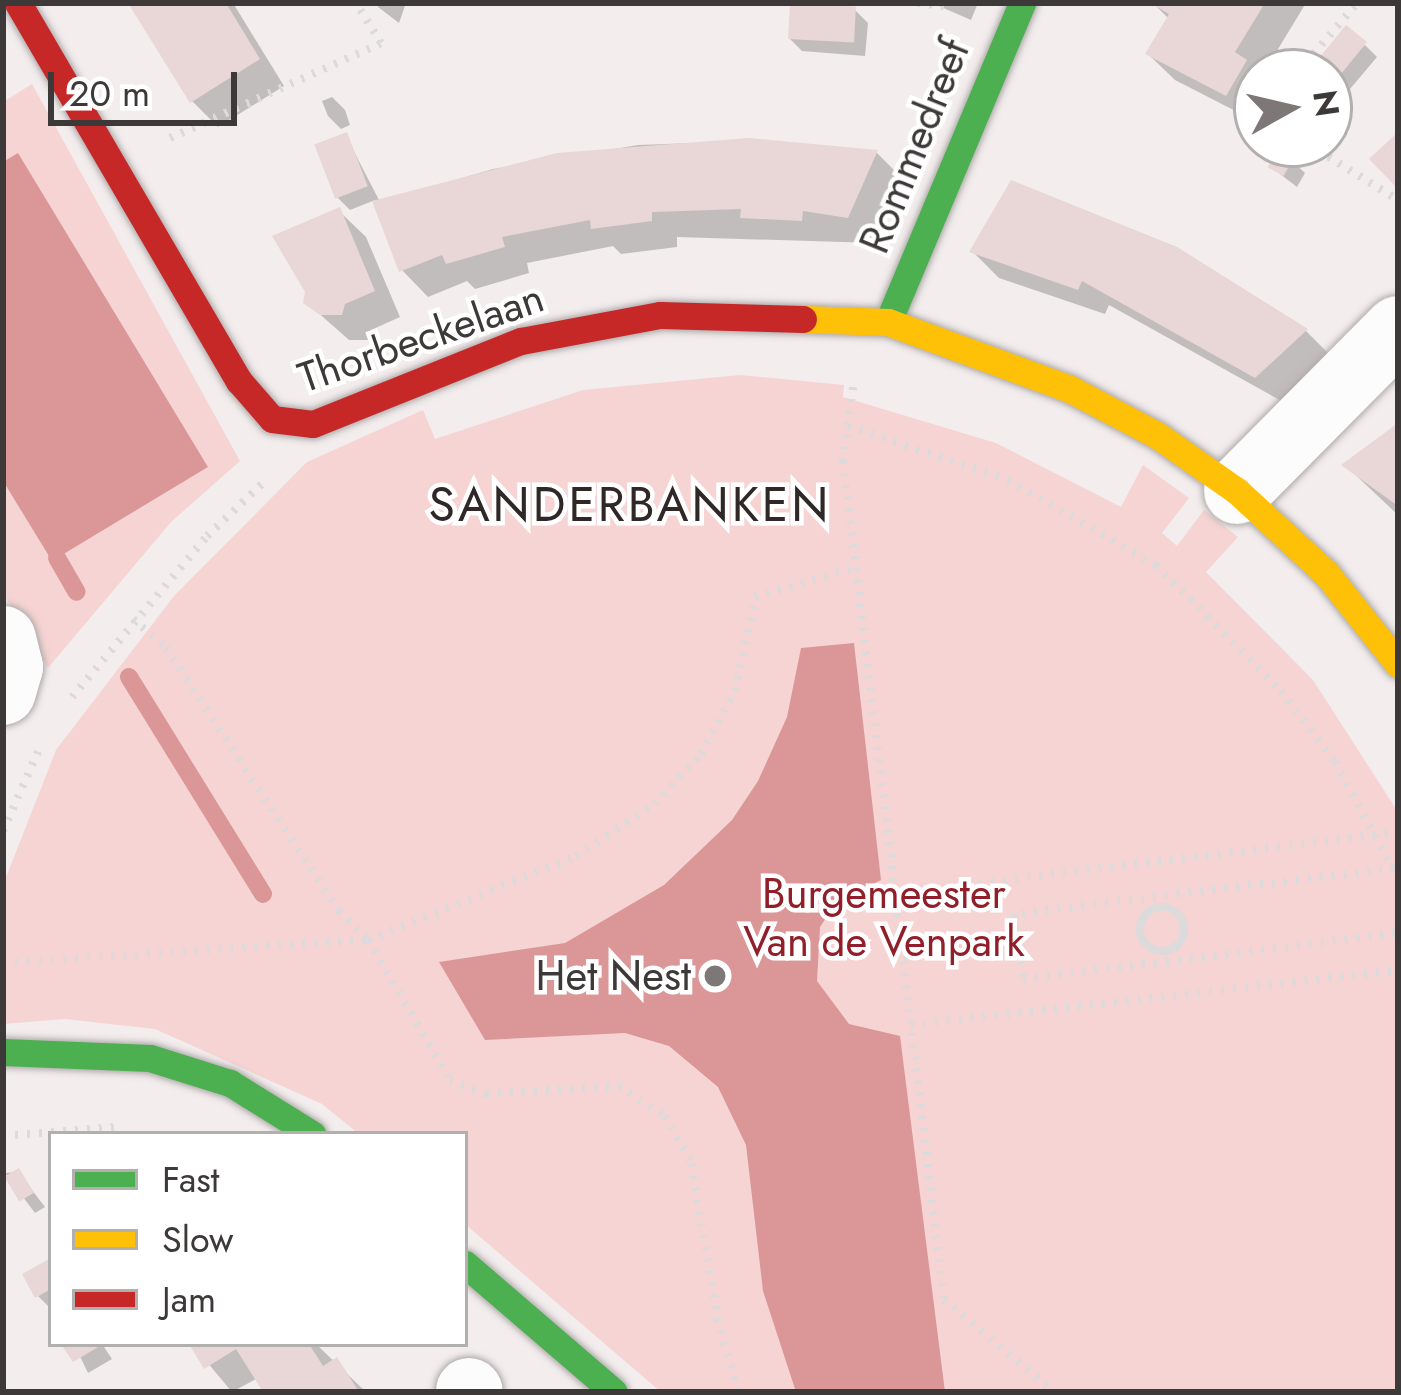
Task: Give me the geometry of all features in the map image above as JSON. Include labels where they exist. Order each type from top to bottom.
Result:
[{"type":"street","name":"Thorbeckelaan","points":[[19,3],[255,401],[272,419],[297,425],[330,419],[452,363],[588,328],[705,314],[875,321],[1070,389],[1157,435],[1237,491],[1326,573],[1398,664]]},
{"type":"street","name":"Rommedreef","points":[[875,321],[1022,3]]},
{"type":"street","points":[[1237,491],[1398,329]]},
{"type":"street","points":[[3,639],[24,714]]},
{"type":"street","points":[[3,1052],[150,1058],[230,1083],[307,1131]]},
{"type":"street","points":[[468,1267],[614,1392]]},
{"type":"path","points":[[113,163],[381,44],[356,3]]},
{"type":"path","points":[[1319,48],[1357,3]]},
{"type":"path","points":[[1347,168],[1398,200]]},
{"type":"path","points":[[875,321],[848,426],[844,461],[944,1299],[1054,1392]]},
{"type":"path","points":[[68,702],[133,620],[330,419]]},
{"type":"path","points":[[848,426],[1008,481],[1156,566],[1281,691],[1378,834],[1396,873],[1014,914],[1023,979],[1167,957],[1398,933]]},
{"type":"path","points":[[3,963],[368,940],[552,866],[628,826],[680,781],[720,724],[755,597],[856,568]]},
{"type":"path","points":[[133,620],[166,648],[339,911],[368,940],[458,1085],[486,1094],[601,1083],[635,1093],[665,1116],[692,1164],[717,1319],[738,1392]]},
{"type":"path","points":[[3,831],[24,714]]},
{"type":"path","points":[[896,893],[1398,832]]},
{"type":"path","points":[[1159,901],[1184,919],[1178,946],[1167,957]]},
{"type":"path","points":[[1159,901],[1140,924],[1151,949],[1167,957]]},
{"type":"path","points":[[904,958],[1018,944]]},
{"type":"path","points":[[911,1025],[1398,970]]},
{"type":"path","points":[[70,1131],[136,1126]]},
{"type":"path","points":[[3,1136],[48,1133]]},
{"type":"green space","points":[[32,84],[240,461],[171,522],[48,668],[3,593],[3,481],[52,561],[208,467],[18,154],[3,162],[3,102]]},
{"type":"green space","name":"Burgemeester Van de Venpark","points":[[740,375],[844,385],[843,397],[996,443],[1121,507],[1143,465],[1189,498],[1162,533],[1177,546],[1204,510],[1238,537],[1206,572],[1313,680],[1398,812],[1398,1392],[661,1392],[468,1227],[468,1131],[355,1131],[322,1104],[155,1029],[65,1019],[3,1024],[3,885],[56,750],[174,596],[307,462],[423,410],[435,439],[583,390]]},
{"type":"shaded area","points":[[18,153],[208,467],[52,561],[3,481],[3,162]]},
{"type":"shaded area","points":[[854,643],[881,880],[835,904],[820,927],[817,981],[849,1024],[900,1036],[945,1392],[796,1392],[763,1291],[746,1145],[718,1087],[669,1046],[625,1033],[485,1040],[439,962],[565,943],[664,885],[732,820],[758,781],[787,717],[801,648]]},
{"type":"building","points":[[128,3],[226,3],[260,59],[190,103]]},
{"type":"building","points":[[790,3],[856,6],[854,42],[788,39]]},
{"type":"building","points":[[1150,3],[1265,3],[1237,48],[1233,48],[1233,84],[1226,96],[1145,54],[1169,14]]},
{"type":"building","points":[[1346,25],[1367,42],[1353,59],[1353,48],[1327,48]]},
{"type":"building","points":[[347,132],[368,186],[335,199],[314,145]]},
{"type":"building","points":[[1398,132],[1398,189],[1369,159]]},
{"type":"building","points":[[749,138],[878,150],[848,218],[803,211],[802,221],[740,218],[741,209],[652,212],[652,221],[591,229],[590,220],[502,237],[505,247],[446,264],[442,255],[399,272],[372,201],[557,153]]},
{"type":"building","points":[[1011,180],[1177,247],[1308,329],[1255,378],[1082,281],[1078,290],[969,252]]},
{"type":"building","points":[[340,207],[375,291],[345,304],[342,315],[320,315],[303,303],[305,292],[272,236]]},
{"type":"building","points":[[1398,423],[1398,506],[1341,465]]},
{"type":"building","points":[[19,1168],[34,1193],[19,1202],[4,1177]]},
{"type":"building","points":[[48,1260],[48,1291],[35,1298],[22,1274]]},
{"type":"building","points":[[63,1347],[98,1347],[73,1362]]},
{"type":"building","points":[[191,1347],[311,1347],[323,1366],[337,1357],[359,1392],[263,1392],[236,1349],[204,1369]]},
{"type":"waterway","points":[[57,558],[77,592]]},
{"type":"waterway","points":[[129,677],[263,894]]},
{"type":"traffic: fast","points":[[888,322],[1022,3]]},
{"type":"traffic: fast","points":[[3,1052],[150,1058],[230,1083],[307,1131]]},
{"type":"traffic: fast","points":[[468,1267],[614,1392]]},
{"type":"traffic: slow","points":[[803,319],[888,322],[1070,389],[1157,435],[1237,491],[1326,573],[1398,664]]},
{"type":"traffic: jam","points":[[18,3],[239,381],[272,419],[313,424],[521,341],[660,315],[803,319]]},
{"type":"place","name":"Het Nest","points":[[715,976]]},
{"type":"district","name":"SANDERBANKEN","points":[[630,505]]}]
